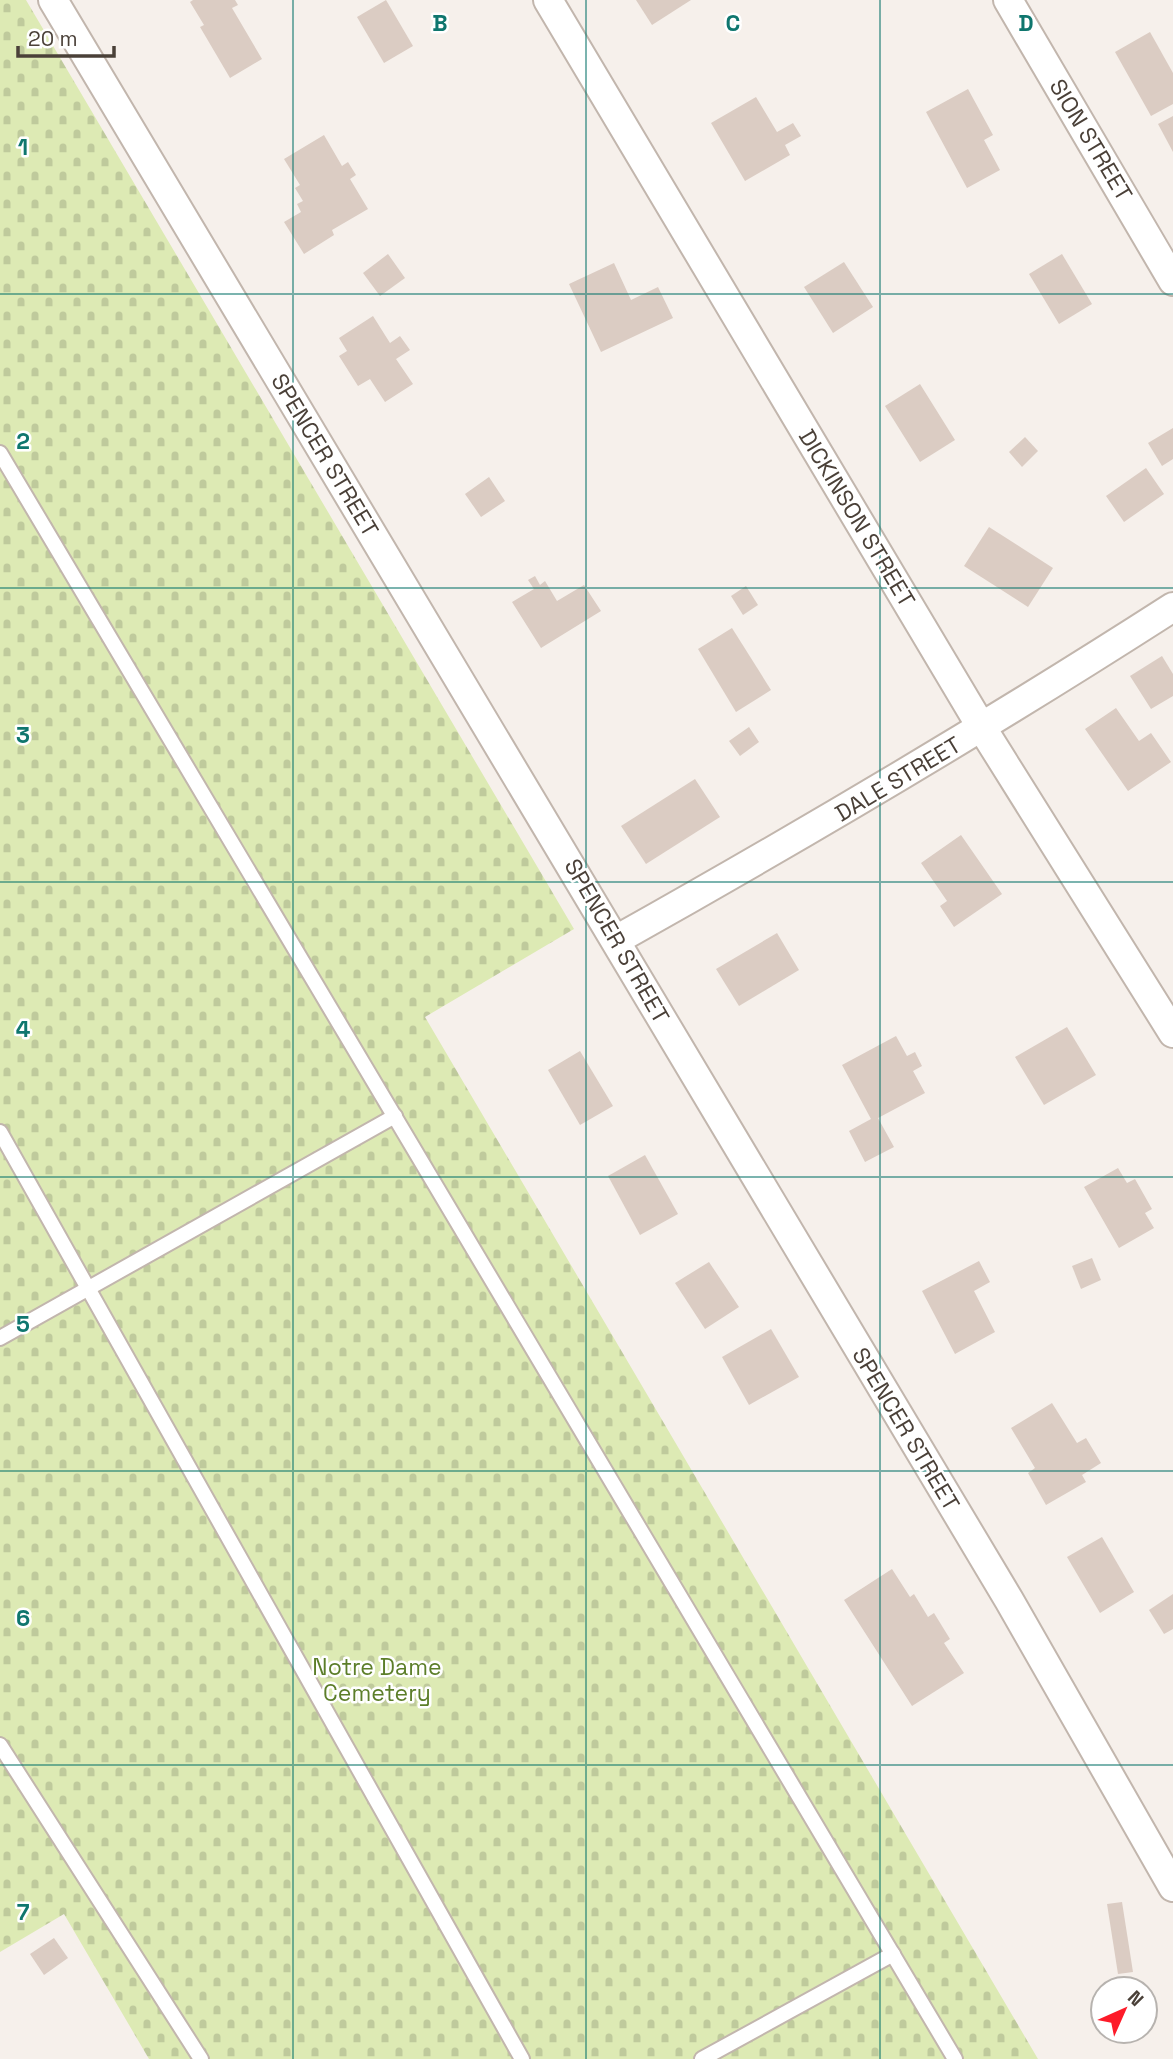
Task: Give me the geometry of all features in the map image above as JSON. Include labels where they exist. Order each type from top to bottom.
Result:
[{"type":"street","name":"SPENCER STREET","points":[[53,0],[1009,1600],[1173,1887]]},
{"type":"street","name":"DICKINSON STREET","points":[[548,0],[982,728],[1173,1033]]},
{"type":"street","name":"SION STREET","points":[[1008,0],[1173,281]]},
{"type":"street","name":"DALE STREET","points":[[617,940],[825,823],[1173,607]]},
{"type":"lane","points":[[0,453],[955,2059]]},
{"type":"lane","points":[[0,1338],[395,1116]]},
{"type":"lane","points":[[0,1132],[522,2059]]},
{"type":"lane","points":[[0,1745],[201,2059]]},
{"type":"lane","points":[[702,2059],[893,1954]]},
{"type":"green space","name":"Notre Dame Cemetery","points":[[0,0],[26,0],[574,929],[425,1017],[1038,2059],[149,2059],[64,1914],[0,1952]]},
{"type":"building","points":[[235,0],[238,5],[232,8],[262,59],[230,78],[200,27],[204,25],[190,2]]},
{"type":"building","points":[[386,0],[413,46],[384,63],[357,17]]},
{"type":"building","points":[[636,0],[691,0],[652,25]]},
{"type":"building","points":[[1150,32],[1173,73],[1173,104],[1151,116],[1115,52]]},
{"type":"building","points":[[968,89],[993,135],[984,140],[1000,170],[967,188],[926,112]]},
{"type":"building","points":[[756,97],[777,132],[793,123],[801,136],[785,145],[790,155],[745,181],[711,123]]},
{"type":"building","points":[[1173,116],[1173,152],[1158,124]]},
{"type":"building","points":[[324,135],[342,166],[348,162],[356,175],[350,179],[368,209],[332,230],[334,235],[304,254],[284,222],[301,212],[297,204],[303,201],[295,188],[300,185],[284,159]]},
{"type":"building","points":[[388,254],[405,278],[380,296],[363,273]]},
{"type":"building","points":[[1062,254],[1092,304],[1059,324],[1029,274]]},
{"type":"building","points":[[844,262],[873,307],[833,333],[804,287]]},
{"type":"building","points":[[614,263],[631,300],[658,287],[673,318],[601,352],[569,284]]},
{"type":"building","points":[[373,316],[390,343],[400,336],[410,350],[396,359],[413,384],[385,402],[370,379],[358,386],[339,356],[347,351],[339,338]]},
{"type":"building","points":[[920,384],[955,440],[920,462],[885,406]]},
{"type":"building","points":[[1173,428],[1173,459],[1162,466],[1148,443]]},
{"type":"building","points":[[1025,437],[1038,451],[1022,467],[1009,452]]},
{"type":"building","points":[[1146,468],[1164,494],[1124,522],[1106,496]]},
{"type":"building","points":[[489,477],[505,501],[481,517],[465,494]]},
{"type":"building","points":[[989,527],[1053,568],[1028,607],[964,566]]},
{"type":"building","points":[[535,576],[540,585],[545,581],[557,601],[584,585],[601,611],[541,648],[512,602],[534,589],[528,580]]},
{"type":"building","points":[[746,586],[758,605],[743,615],[731,596]]},
{"type":"building","points":[[732,628],[771,690],[736,712],[698,649]]},
{"type":"building","points":[[1162,656],[1173,674],[1173,696],[1151,709],[1130,676]]},
{"type":"building","points":[[1116,708],[1139,741],[1151,733],[1171,762],[1128,791],[1085,729]]},
{"type":"building","points":[[749,727],[759,742],[740,756],[729,741]]},
{"type":"building","points":[[695,779],[720,817],[646,864],[621,826]]},
{"type":"building","points":[[961,835],[1002,894],[954,927],[940,906],[947,901],[921,863]]},
{"type":"building","points":[[777,933],[799,970],[739,1006],[716,969]]},
{"type":"building","points":[[1067,1027],[1096,1075],[1044,1105],[1015,1057]]},
{"type":"building","points":[[896,1036],[907,1056],[915,1052],[922,1066],[913,1071],[925,1093],[878,1118],[894,1147],[865,1162],[849,1131],[871,1119],[842,1065]]},
{"type":"building","points":[[580,1051],[613,1106],[580,1125],[548,1070]]},
{"type":"building","points":[[645,1155],[678,1214],[640,1235],[608,1176]]},
{"type":"building","points":[[1118,1168],[1127,1183],[1135,1179],[1152,1209],[1145,1213],[1154,1228],[1119,1248],[1084,1187]]},
{"type":"building","points":[[1092,1258],[1101,1280],[1081,1289],[1072,1266]]},
{"type":"building","points":[[979,1261],[990,1282],[974,1291],[995,1332],[955,1354],[922,1291]]},
{"type":"building","points":[[709,1262],[739,1307],[705,1329],[675,1283]]},
{"type":"building","points":[[771,1329],[799,1377],[749,1405],[722,1357]]},
{"type":"building","points":[[1052,1403],[1077,1443],[1086,1438],[1101,1463],[1082,1475],[1086,1482],[1046,1505],[1028,1473],[1035,1468],[1011,1428]]},
{"type":"building","points":[[1102,1537],[1134,1592],[1100,1613],[1067,1557]]},
{"type":"building","points":[[892,1569],[910,1597],[914,1594],[928,1617],[934,1613],[950,1639],[944,1643],[964,1673],[912,1706],[844,1600]]},
{"type":"building","points":[[1173,1594],[1173,1629],[1164,1634],[1149,1610]]},
{"type":"building","points":[[1122,1902],[1133,1972],[1118,1974],[1107,1904]]},
{"type":"building","points":[[54,1938],[68,1958],[44,1975],[30,1954]]}]
